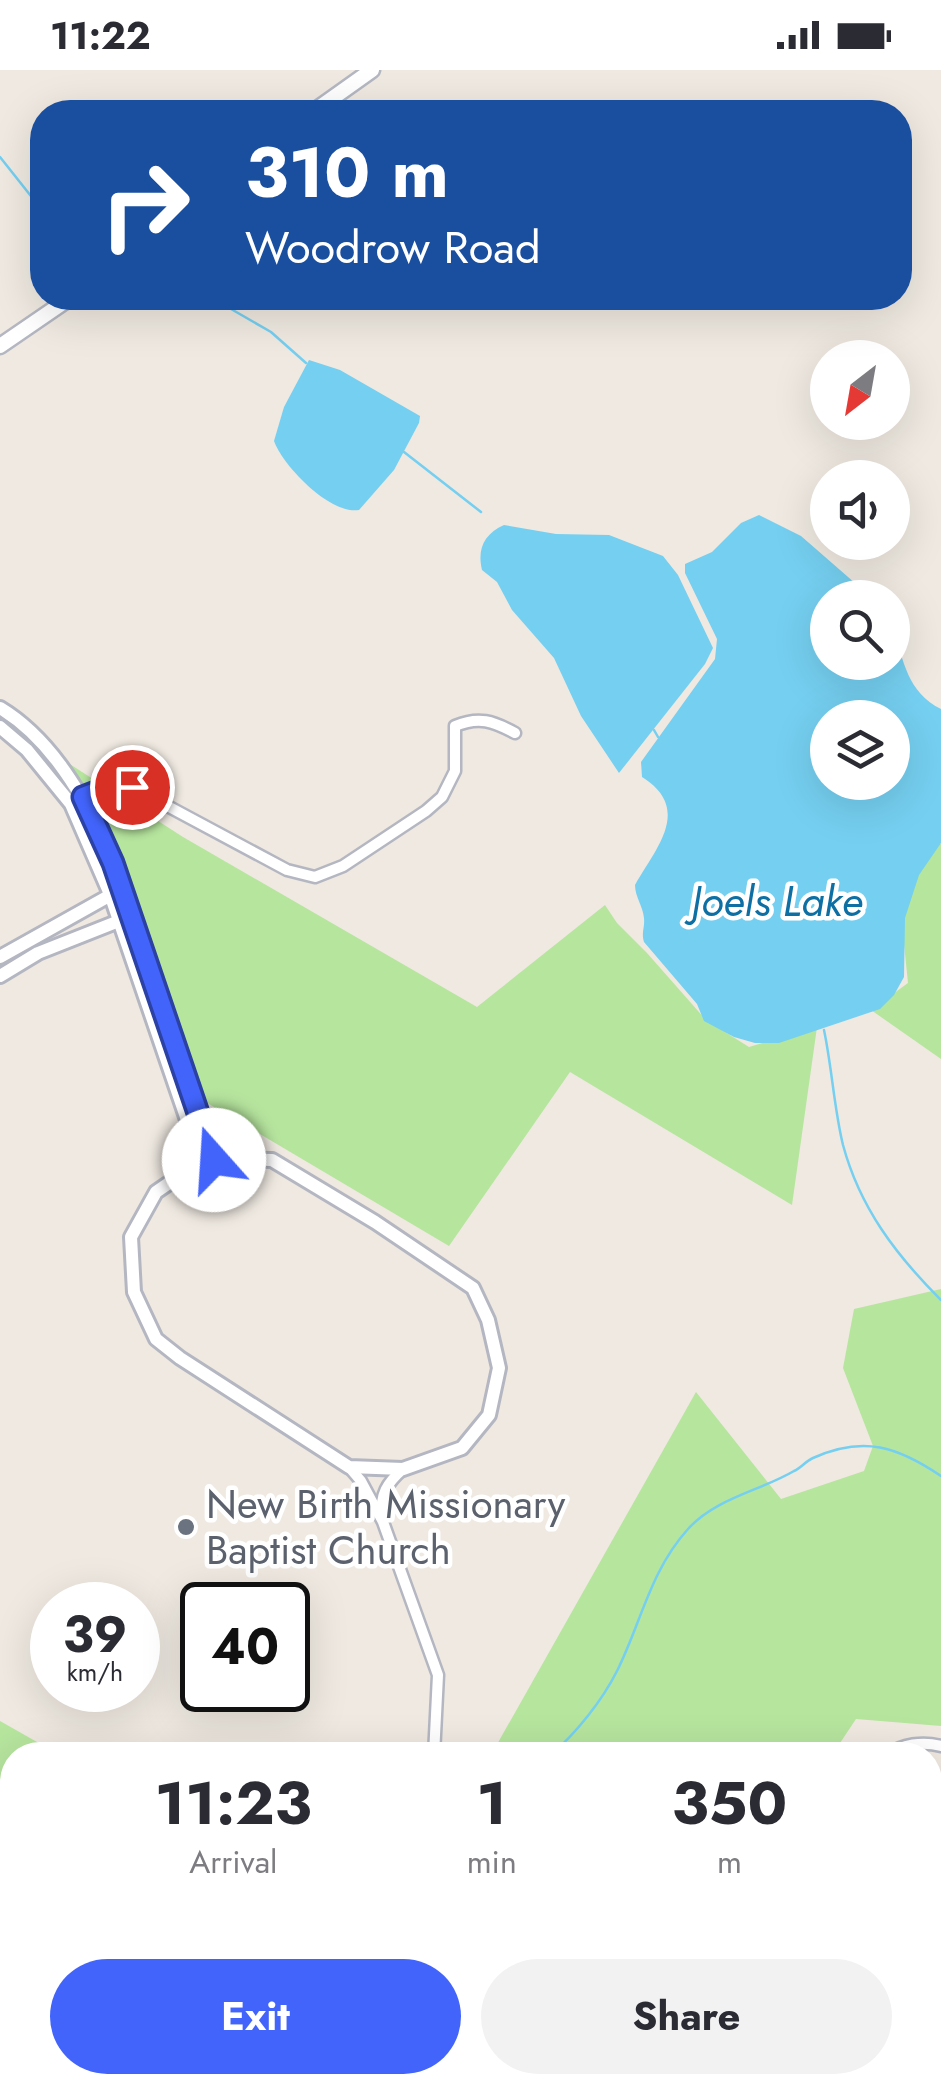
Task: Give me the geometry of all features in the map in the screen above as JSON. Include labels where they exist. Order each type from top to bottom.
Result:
[{"type":"main road","points":[[330,100],[372,70]]},
{"type":"main road","points":[[0,346],[52,310]]},
{"type":"street","points":[[0,708],[53,755],[77,800],[116,892],[207,1161]]},
{"type":"street","points":[[77,800],[117,784],[132,787],[287,870],[315,877],[343,866],[442,797],[454,771],[455,726],[474,718],[516,733]]},
{"type":"street","points":[[0,727],[77,800]]},
{"type":"street","points":[[0,957],[116,892]]},
{"type":"street","points":[[0,976],[38,953],[125,919]]},
{"type":"street","points":[[382,1522],[381,1501],[387,1483],[404,1469],[462,1448],[489,1415],[499,1368],[488,1320],[472,1288],[375,1222],[272,1160],[207,1161],[156,1192],[131,1237],[134,1292],[156,1339],[349,1467],[361,1481],[382,1522],[438,1675],[435,1742]]},
{"type":"street","points":[[349,1467],[404,1469]]},
{"type":"green space","points":[[51,752],[183,837],[477,1007],[605,905],[706,1020],[749,1047],[817,1027],[792,1205],[570,1072],[449,1246],[167,1079]]},
{"type":"green space","points":[[941,844],[941,1059],[871,1010],[908,983],[901,914],[932,845]]},
{"type":"green space","points":[[941,1289],[941,1726],[856,1719],[841,1742],[498,1742],[696,1392],[781,1499],[864,1471],[873,1446],[843,1368],[854,1309]]},
{"type":"green space","points":[[0,1721],[37,1742],[0,1742]]},
{"type":"water","points":[[309,360],[340,370],[420,416],[394,470],[359,510],[335,505],[309,487],[274,441],[284,407]]},
{"type":"water","name":"Joels Lake","points":[[759,515],[801,536],[810,544],[810,560],[829,560],[851,580],[810,580],[810,680],[910,680],[910,677],[921,694],[941,709],[941,843],[919,875],[905,918],[904,977],[880,1009],[779,1043],[755,1043],[734,1037],[704,1021],[697,1004],[644,942],[643,914],[636,894],[635,885],[660,843],[668,815],[657,789],[642,777],[641,762],[715,659],[717,639],[685,573],[685,564],[712,552],[741,523]]},
{"type":"water","points":[[504,525],[556,534],[609,535],[663,556],[678,575],[713,648],[705,664],[619,773],[581,716],[554,658],[512,610],[497,582],[482,570],[484,543]]},
{"type":"waterway","points":[[0,157],[30,195]]},
{"type":"waterway","points":[[233,310],[271,332],[306,363]]},
{"type":"waterway","points":[[404,452],[481,512]]},
{"type":"waterway","points":[[654,730],[658,737]]},
{"type":"waterway","points":[[824,1030],[843,1145],[859,1189],[895,1248],[941,1300]]},
{"type":"waterway","points":[[564,1742],[604,1694],[664,1562],[699,1518],[797,1470],[813,1458],[848,1447],[895,1451],[941,1476]]},
{"type":"place","name":"New Birth Missionary Baptist Church","points":[[186,1527]]},
{"type":"route","points":[[132,787],[117,784],[83,797],[104,836],[214,1160]]}]
